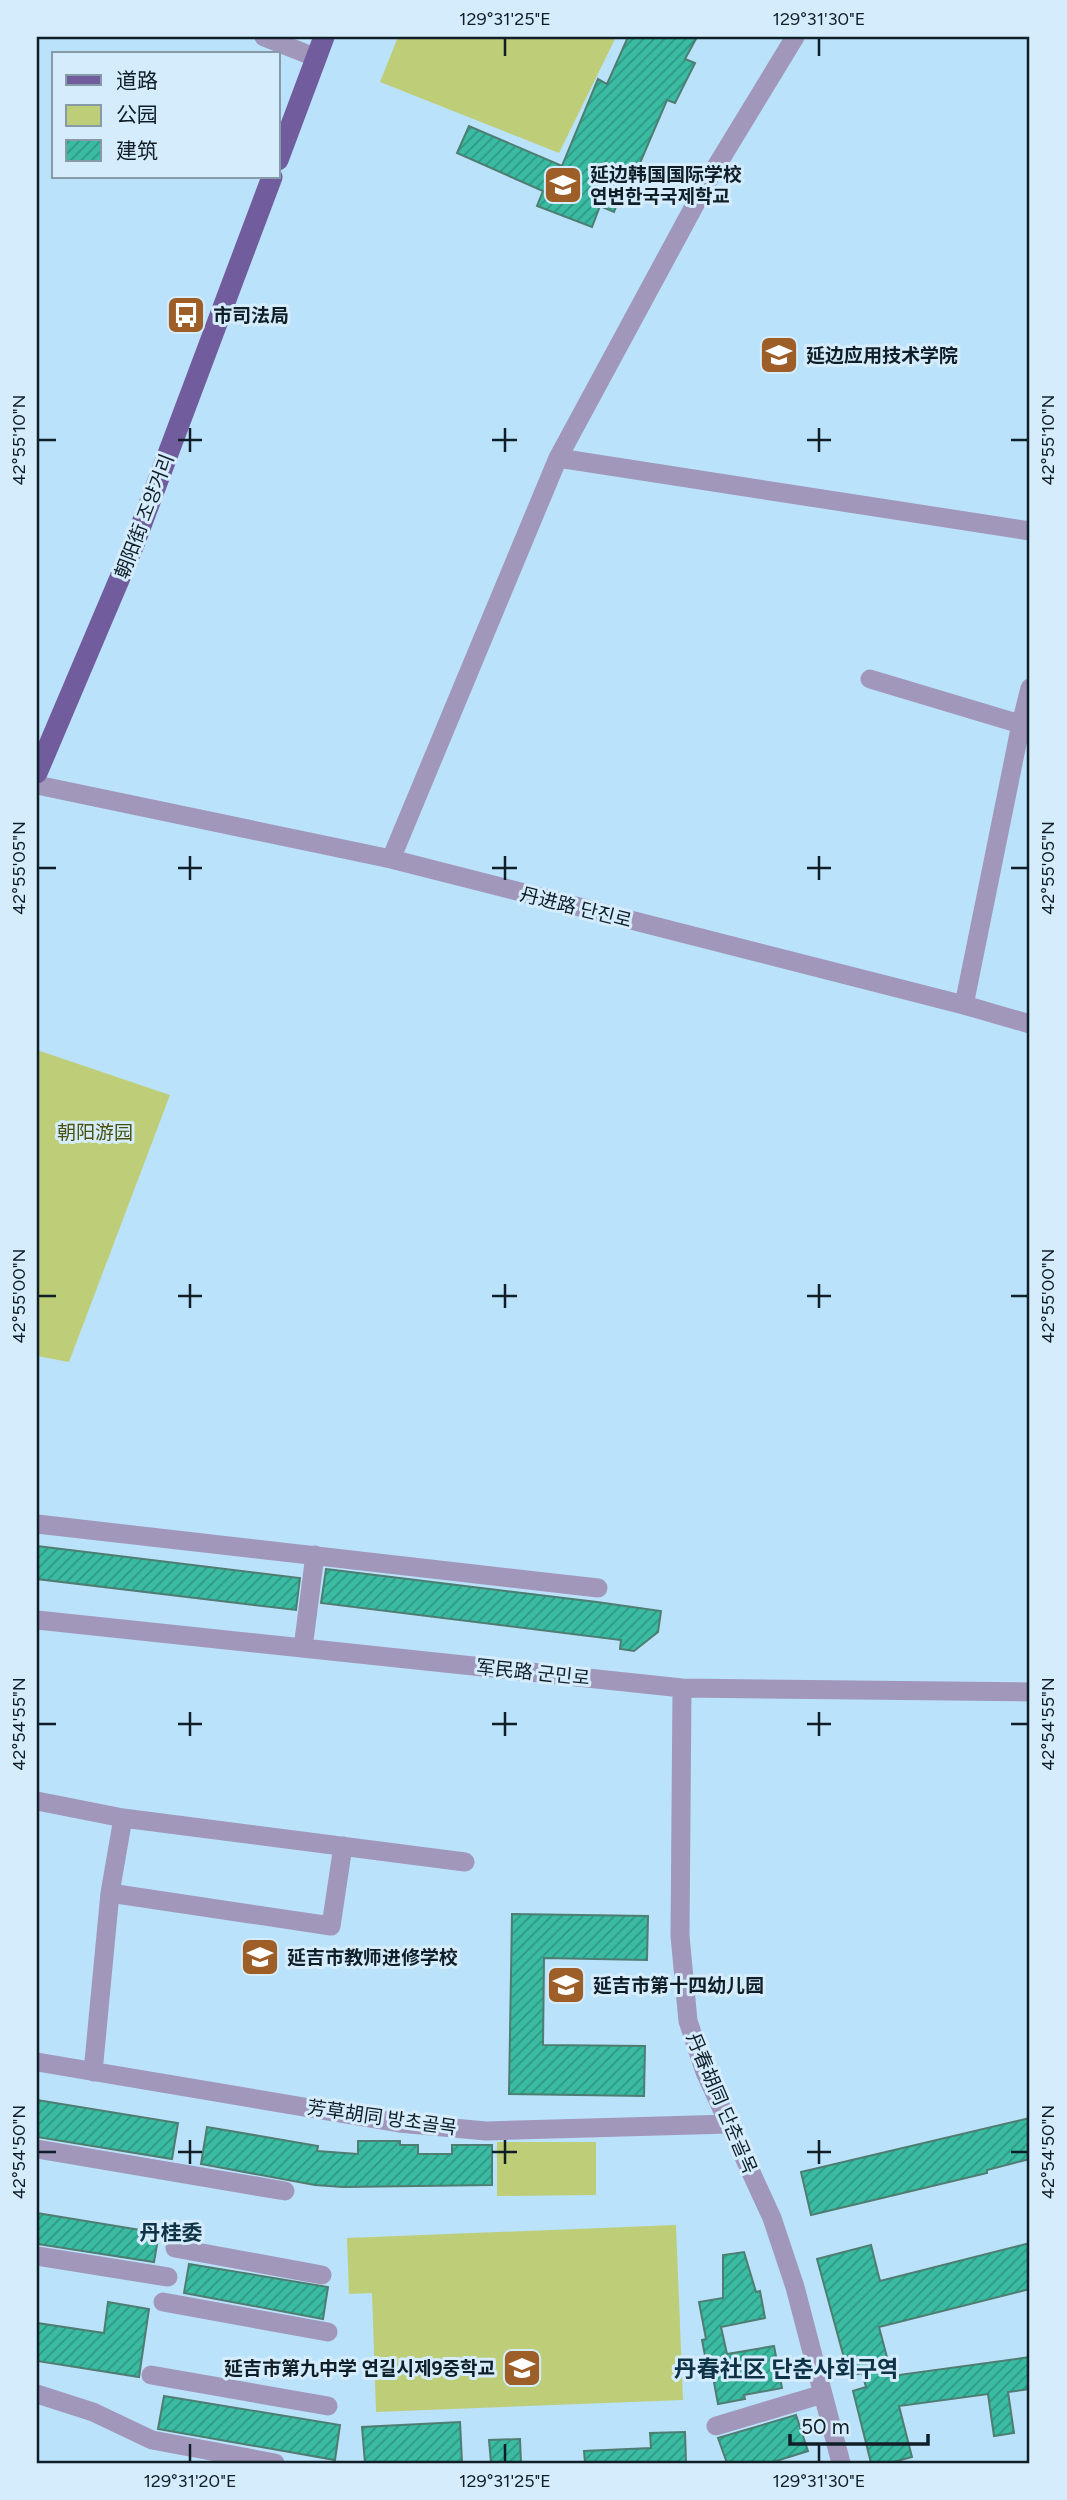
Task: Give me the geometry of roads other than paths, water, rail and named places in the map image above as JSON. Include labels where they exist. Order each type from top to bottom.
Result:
[{"type":"main road","points":[[280,155],[324,37]]},
{"type":"main road","name":"朝阳街 조양거리","points":[[37,773],[133,547],[272,178]]},
{"type":"street","points":[[264,37],[317,58]]},
{"type":"street","points":[[391,859],[558,458],[711,175],[795,37]]},
{"type":"street","points":[[558,458],[1030,531]]},
{"type":"street","points":[[870,679],[1025,725]]},
{"type":"street","points":[[964,1006],[1025,725],[1030,688]]},
{"type":"street","name":"丹进路 단진로","points":[[37,785],[391,859],[1030,1024]]},
{"type":"street","points":[[37,1524],[598,1588]]},
{"type":"street","points":[[303,1648],[315,1555]]},
{"type":"street","name":"军民路 군민로","points":[[37,1620],[682,1688],[1030,1692]]},
{"type":"street","name":"丹春胡同 단춘골목","points":[[682,1688],[680,1936],[688,2021],[705,2072],[772,2218],[795,2287],[841,2463]]},
{"type":"street","points":[[37,1801],[123,1818],[465,1862]]},
{"type":"street","points":[[93,2072],[110,1894],[123,1818]]},
{"type":"street","points":[[110,1894],[331,1926],[344,1846]]},
{"type":"street","name":"芳草胡同 방초골목","points":[[37,2062],[399,2123],[486,2131],[730,2124]]},
{"type":"street","points":[[37,2149],[285,2191]]},
{"type":"street","points":[[174,2248],[322,2275]]},
{"type":"street","points":[[37,2256],[168,2277]]},
{"type":"street","points":[[163,2302],[328,2332]]},
{"type":"street","points":[[150,2375],[328,2406]]},
{"type":"street","points":[[37,2394],[93,2412],[152,2440],[275,2463]]},
{"type":"street","points":[[716,2426],[823,2394]]},
{"type":"place","name":"延边韩国国际学校 연변한국국제학교","points":[[563,185]]},
{"type":"place","name":"市司法局","points":[[186,315]]},
{"type":"place","name":"延边应用技术学院","points":[[779,355]]},
{"type":"place","name":"延吉市教师进修学校","points":[[260,1957]]},
{"type":"place","name":"延吉市第十四幼儿园","points":[[566,1985]]},
{"type":"place","name":"延吉市第九中学 연길시제9중학교","points":[[522,2368]]},
{"type":"district","name":"丹桂委","points":[[171,2233]]},
{"type":"district","name":"丹春社区 단춘사회구역","points":[[786,2369]]},
{"type":"park label","name":"朝阳游园","points":[[95,1132]]}]
